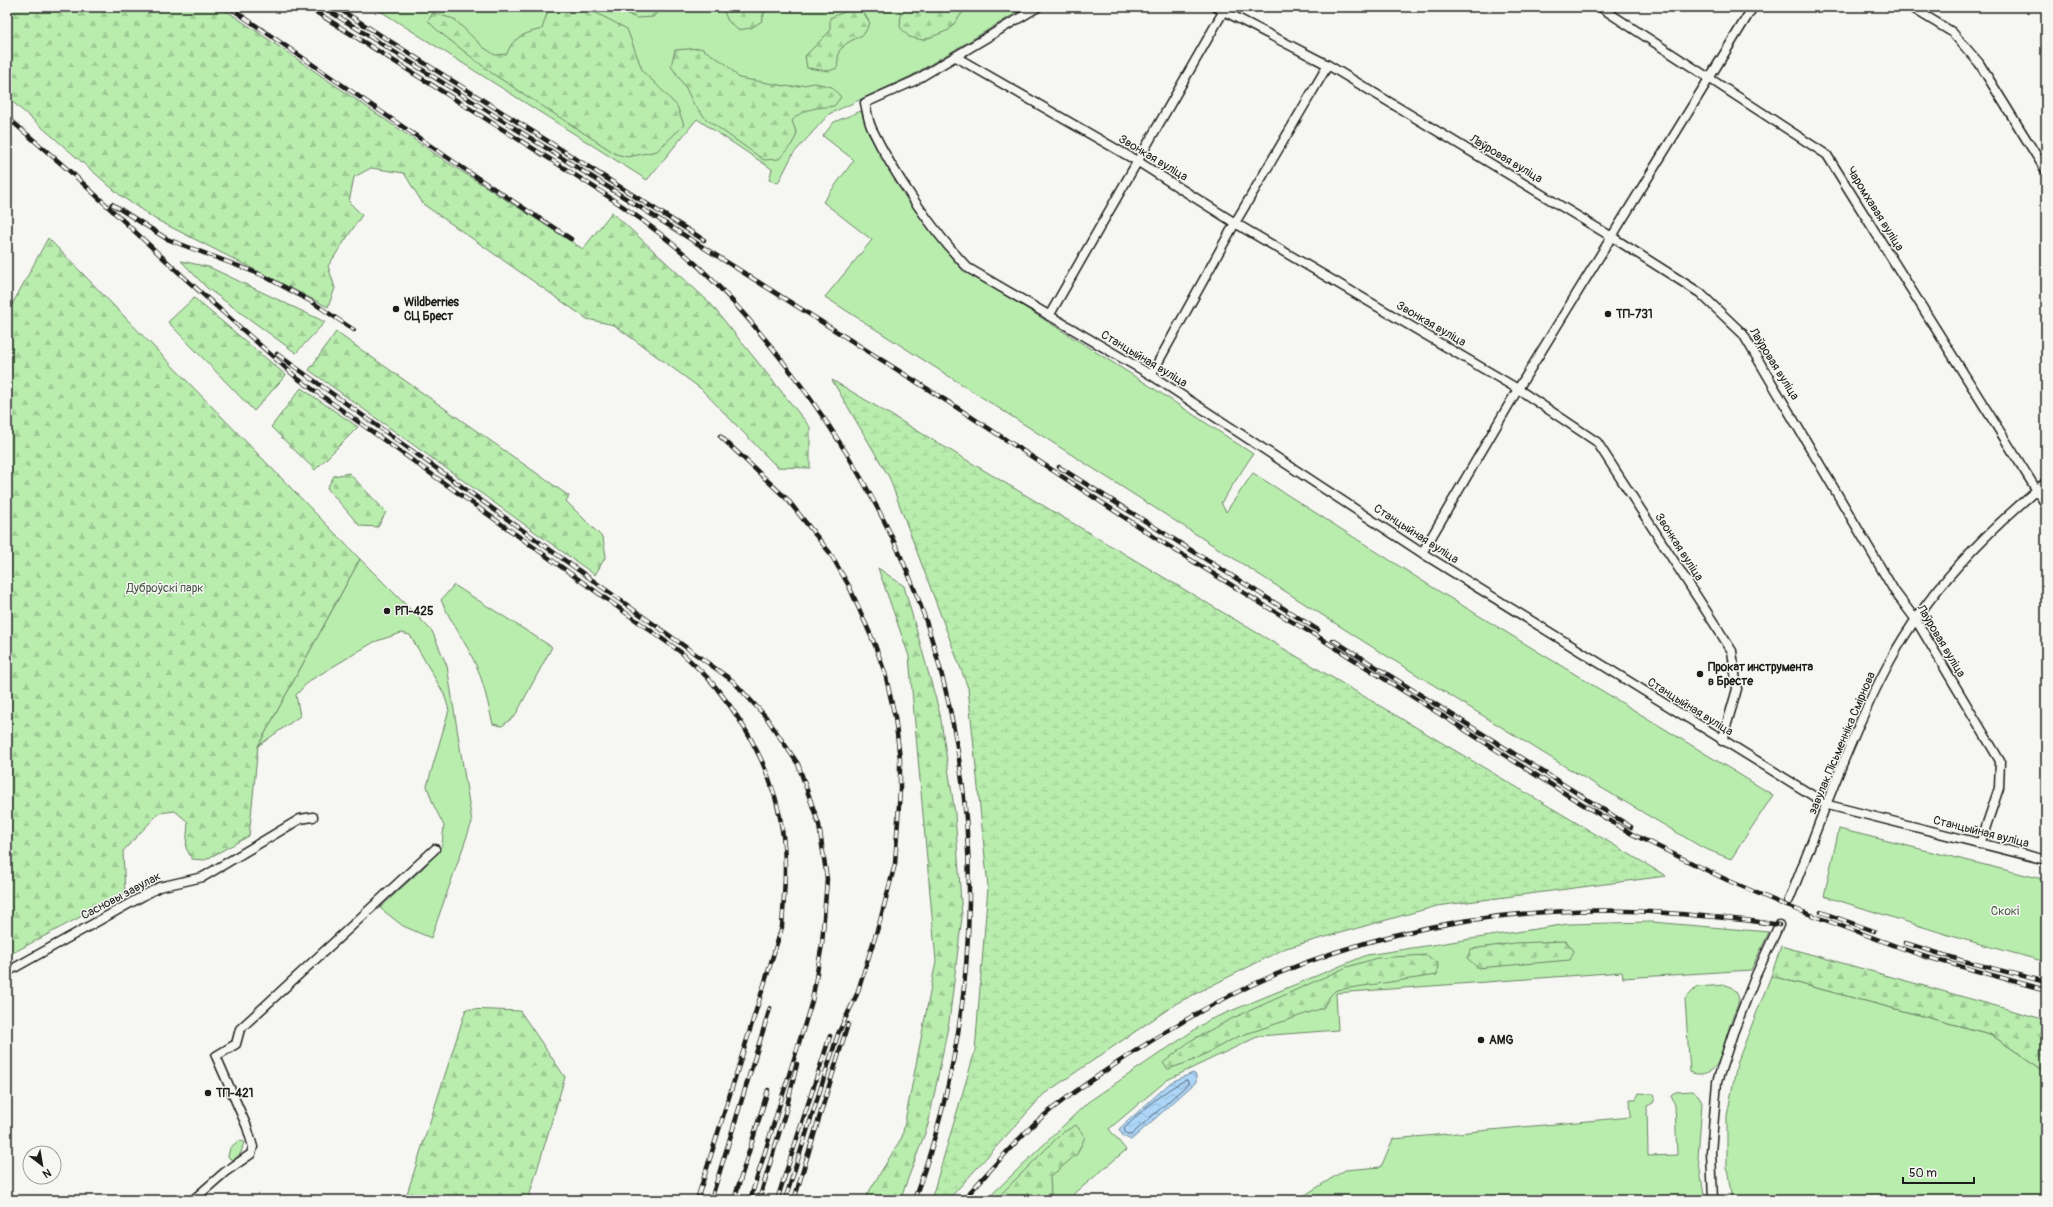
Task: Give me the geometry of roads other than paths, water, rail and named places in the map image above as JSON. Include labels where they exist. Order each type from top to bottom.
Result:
[{"type":"street","points":[[956,57],[1038,7]]},
{"type":"street","name":"Чаромхавая вуліца","points":[[1600,7],[1827,155],[2046,505]]},
{"type":"street","points":[[1422,553],[1518,389],[1753,7]]},
{"type":"street","points":[[1912,7],[1952,32],[1979,63],[2046,171]]},
{"type":"street","points":[[1049,316],[1137,161],[1219,9]]},
{"type":"street","name":"Лаўровая вуліца","points":[[1219,9],[1328,65],[1612,237],[1700,293],[1744,334],[1895,592],[1916,620],[2000,761],[1999,788],[1980,844]]},
{"type":"street","name":"Станцыйная вуліца","points":[[956,57],[914,81],[865,103],[872,128],[905,186],[954,254],[968,268],[1151,375],[1422,553],[1722,741],[1828,805],[2046,860]]},
{"type":"street","name":"Звонкая вуліца","points":[[956,57],[1041,108],[1137,161],[1235,223],[1518,389],[1597,442],[1732,651],[1738,689],[1722,741]]},
{"type":"street","points":[[1151,375],[1235,223],[1328,65]]},
{"type":"street","name":"завулак Пісьменніка Смірнова","points":[[1789,900],[1866,711],[1890,661],[1916,620],[1955,568],[1998,524],[2046,482]]},
{"type":"street","name":"Сасновы завулак","points":[[7,972],[159,887],[203,877],[300,819],[313,817]]},
{"type":"street","points":[[193,1200],[225,1172],[251,1154],[253,1147],[247,1127],[216,1056],[236,1044],[240,1028],[435,849]]},
{"type":"street","points":[[1713,1200],[1710,1152],[1717,1082],[1733,1033],[1779,925]]},
{"type":"water","points":[[1193,1073],[1196,1075],[1196,1082],[1131,1140],[1123,1136],[1119,1129],[1171,1082]]},
{"type":"railway","points":[[229,7],[470,173],[571,239]]},
{"type":"railway","points":[[308,7],[617,202],[659,233],[699,267],[742,311],[793,375],[839,441],[883,519],[919,601],[942,674],[957,749],[966,825],[969,901],[965,977],[954,1053],[937,1127],[914,1200]]},
{"type":"railway","points":[[323,7],[953,405],[1162,542],[1320,638],[1569,796],[1632,834],[1727,880],[1787,906],[1923,956],[2046,990]]},
{"type":"railway","points":[[336,7],[704,240]]},
{"type":"railway","points":[[7,117],[73,174],[188,281],[297,378],[682,653],[714,685],[741,723],[761,758],[780,816],[785,859],[782,927],[697,1200]]},
{"type":"railway","points":[[112,204],[167,239],[262,275],[312,302],[354,330]]},
{"type":"railway","points":[[277,354],[733,681],[766,717],[798,764],[819,825],[827,879],[822,944],[812,1001],[750,1200]]},
{"type":"railway","points":[[720,436],[787,499],[830,553],[849,586],[875,645],[885,673],[895,717],[900,759],[900,790],[895,864],[880,921],[857,994],[838,1034],[785,1200]]},
{"type":"railway","points":[[1059,467],[1318,630]]},
{"type":"railway","points":[[1333,640],[1631,827]]},
{"type":"railway","points":[[963,1200],[1034,1124],[1071,1094],[1097,1076],[1170,1029],[1203,1010],[1254,984],[1321,957],[1371,941],[1421,929],[1472,920],[1524,914],[1575,911],[1628,911],[1717,917],[1779,925]]},
{"type":"railway","points":[[1821,912],[1874,931]]},
{"type":"railway","points":[[1905,943],[1960,960],[2046,982]]},
{"type":"railway","points":[[711,1200],[770,1008]]},
{"type":"railway","points":[[794,1200],[848,1024]]},
{"type":"railway","points":[[777,1200],[830,1036]]},
{"type":"railway","points":[[759,1200],[786,1110],[797,1064]]},
{"type":"railway","points":[[734,1200],[768,1090]]},
{"type":"place","name":"Wildberries СЦ Брест","points":[[396,309]]},
{"type":"place","name":"ТП-731","points":[[1608,314]]},
{"type":"place","name":"РП-425","points":[[387,611]]},
{"type":"place","name":"Прокат инструмента в Бресте","points":[[1700,674]]},
{"type":"place","name":"AMG","points":[[1481,1040]]},
{"type":"place","name":"ТП-421","points":[[208,1093]]},
{"type":"park label","name":"Дуброўскі парк","points":[[165,588]]},
{"type":"park label","name":"Скокі","points":[[2005,911]]}]
